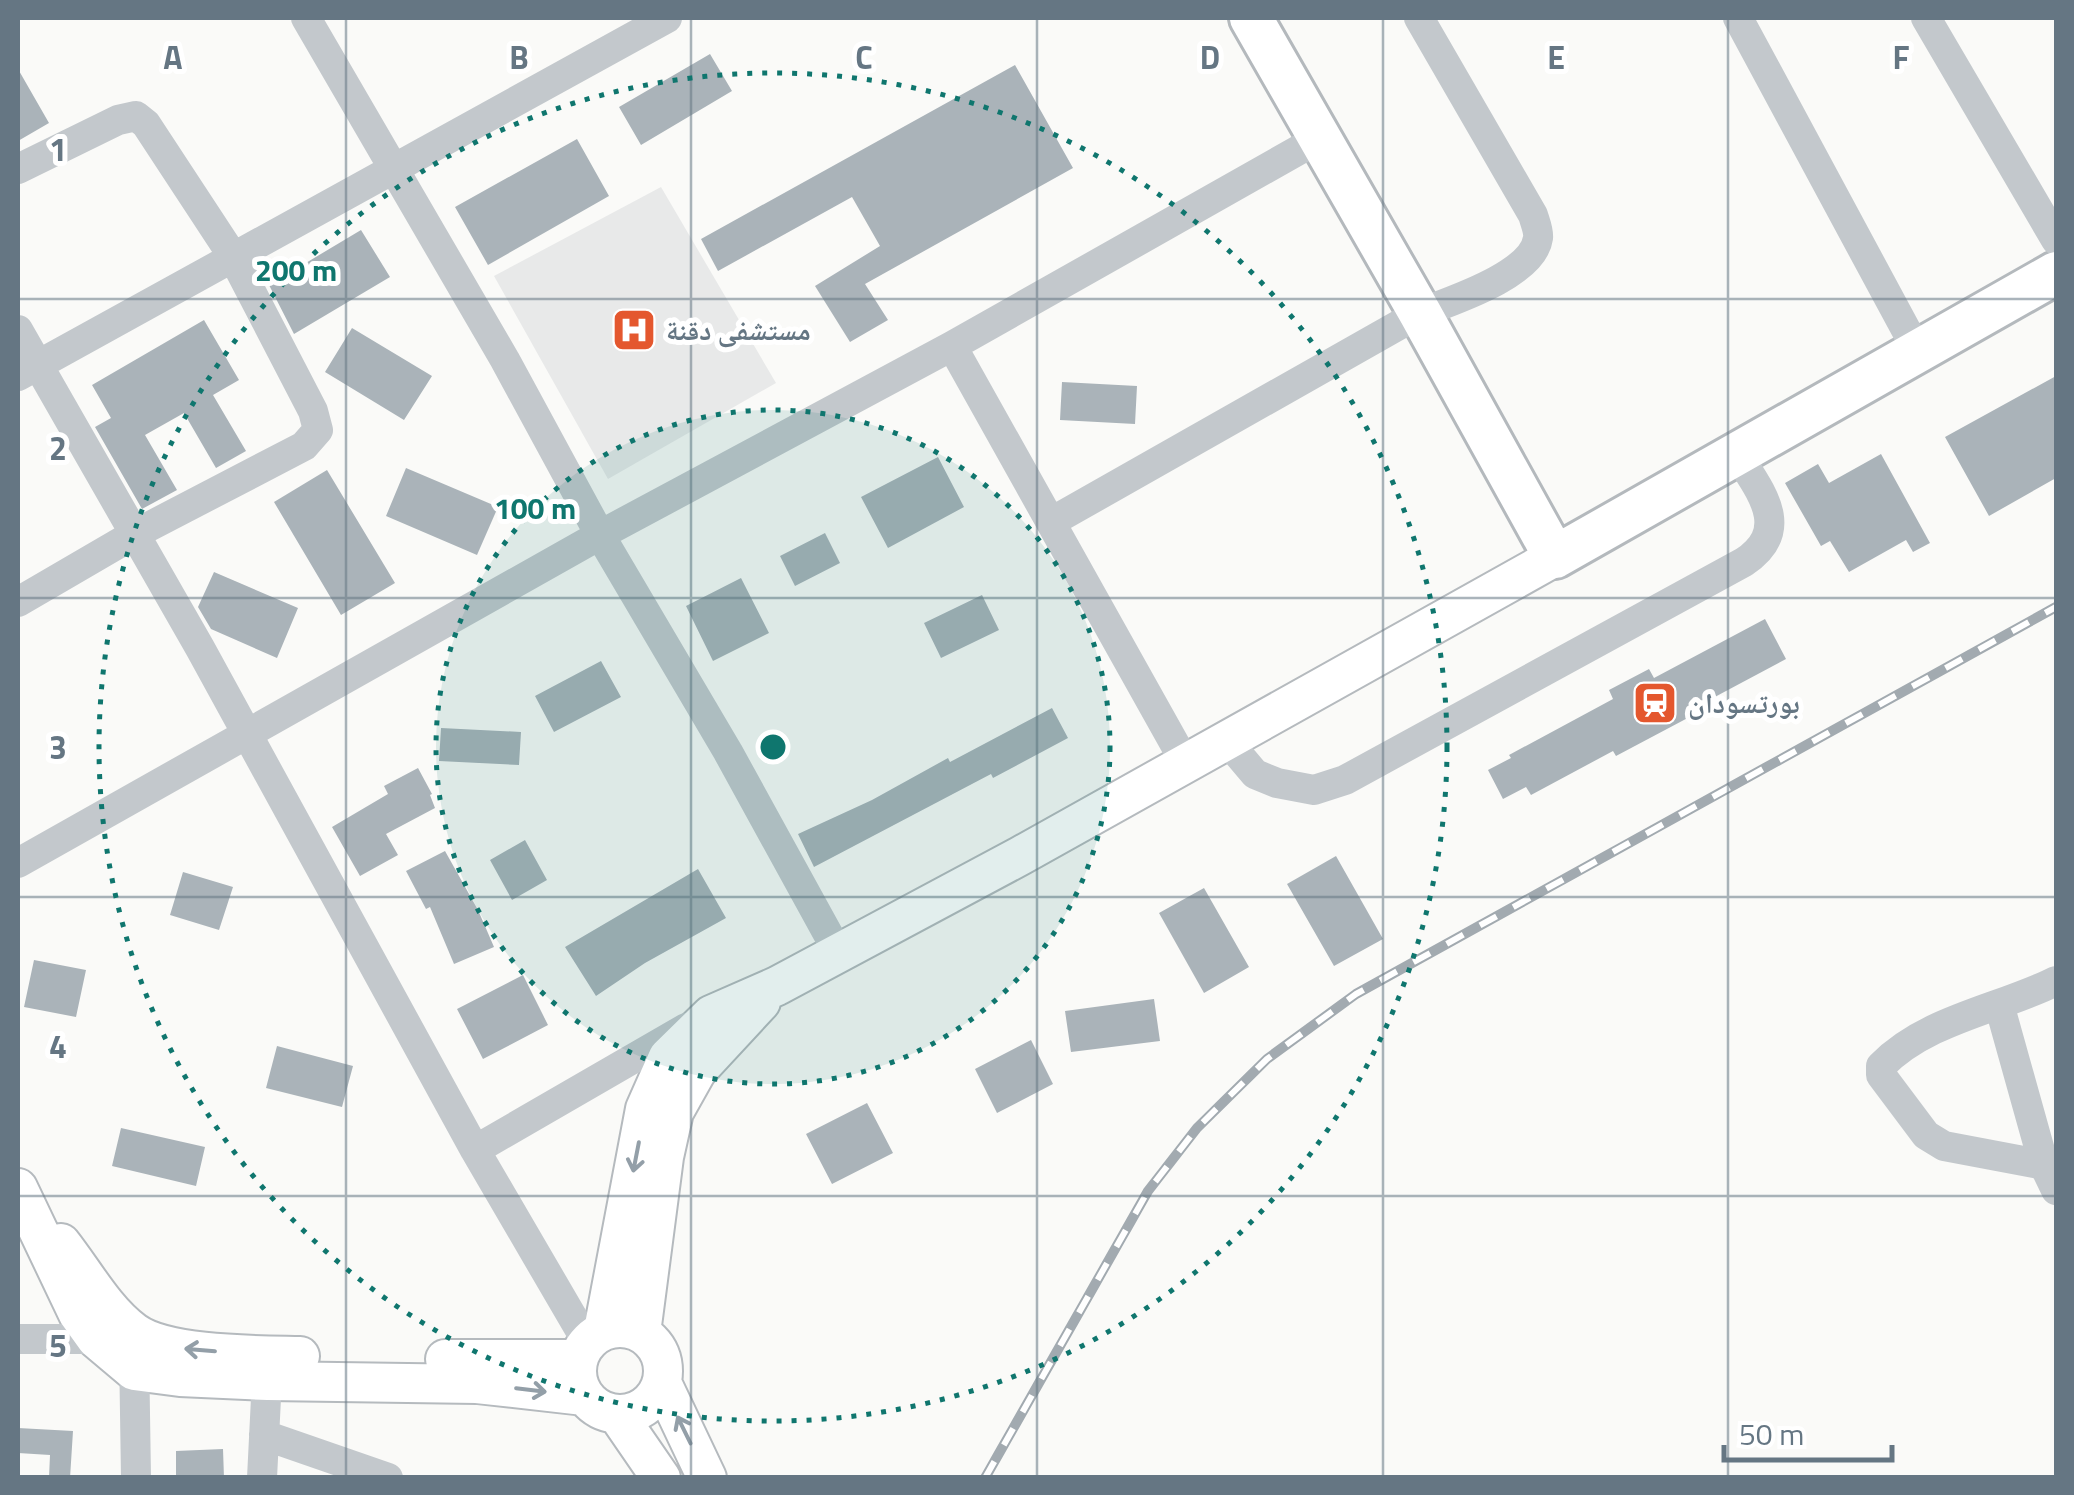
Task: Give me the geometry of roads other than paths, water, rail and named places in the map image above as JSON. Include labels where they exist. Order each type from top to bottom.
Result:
[{"type":"highway","points":[[1251,18],[1555,557],[2056,272]]},
{"type":"main road","points":[[20,1192],[78,1314],[96,1340],[134,1371],[180,1377],[589,1344],[622,1328],[641,1333],[655,1346],[663,1363],[662,1382],[652,1400],[637,1411],[617,1414],[598,1409],[584,1396],[577,1378],[589,1344],[660,1110],[668,1057],[710,1015],[840,954],[1555,557]]},
{"type":"main road","points":[[641,1333],[664,1157],[660,1110],[776,986]]},
{"type":"main road","points":[[20,1192],[102,1298],[133,1331],[154,1342],[268,1368],[584,1396]]},
{"type":"main road","points":[[662,1382],[707,1478]]},
{"type":"main road","points":[[617,1414],[660,1478]]},
{"type":"street","points":[[306,18],[840,954]]},
{"type":"street","points":[[27,370],[666,18]]},
{"type":"street","points":[[1051,522],[1420,313],[1480,289],[1522,265],[1533,251],[1538,236],[1533,215],[1419,18]]},
{"type":"street","points":[[1738,18],[1918,352]]},
{"type":"street","points":[[1926,18],[2056,240]]},
{"type":"street","points":[[18,169],[118,120],[136,116],[146,124],[232,256],[312,411],[318,430],[304,446],[133,535],[18,602]]},
{"type":"street","points":[[18,864],[600,534],[952,346],[1320,138]]},
{"type":"street","points":[[18,330],[27,370],[133,535],[476,1150],[589,1344]]},
{"type":"street","points":[[952,346],[1186,764]]},
{"type":"street","points":[[1227,741],[1255,774],[1277,783],[1314,790],[1345,780],[1744,562],[1764,543],[1770,516],[1766,502],[1737,454]]},
{"type":"street","points":[[2050,1177],[1998,1154],[1944,1146],[1926,1134],[1881,1075],[1881,1066],[1914,1042],[1966,1014],[2056,981]]},
{"type":"street","points":[[1999,1004],[2050,1177]]},
{"type":"street","points":[[476,1150],[710,1015]]},
{"type":"street","points":[[133,1331],[136,1478]]},
{"type":"street","points":[[18,1338],[96,1340]]},
{"type":"street","points":[[262,1478],[268,1368]]},
{"type":"street","points":[[264,1434],[388,1478]]},
{"type":"railway","points":[[985,1478],[1148,1191],[1197,1128],[1267,1059],[1356,994],[2056,607]]},
{"type":"place","name":"مستشفى دقنة","points":[[634,330]]},
{"type":"place","name":"بورتسودان","points":[[1655,703]]}]
